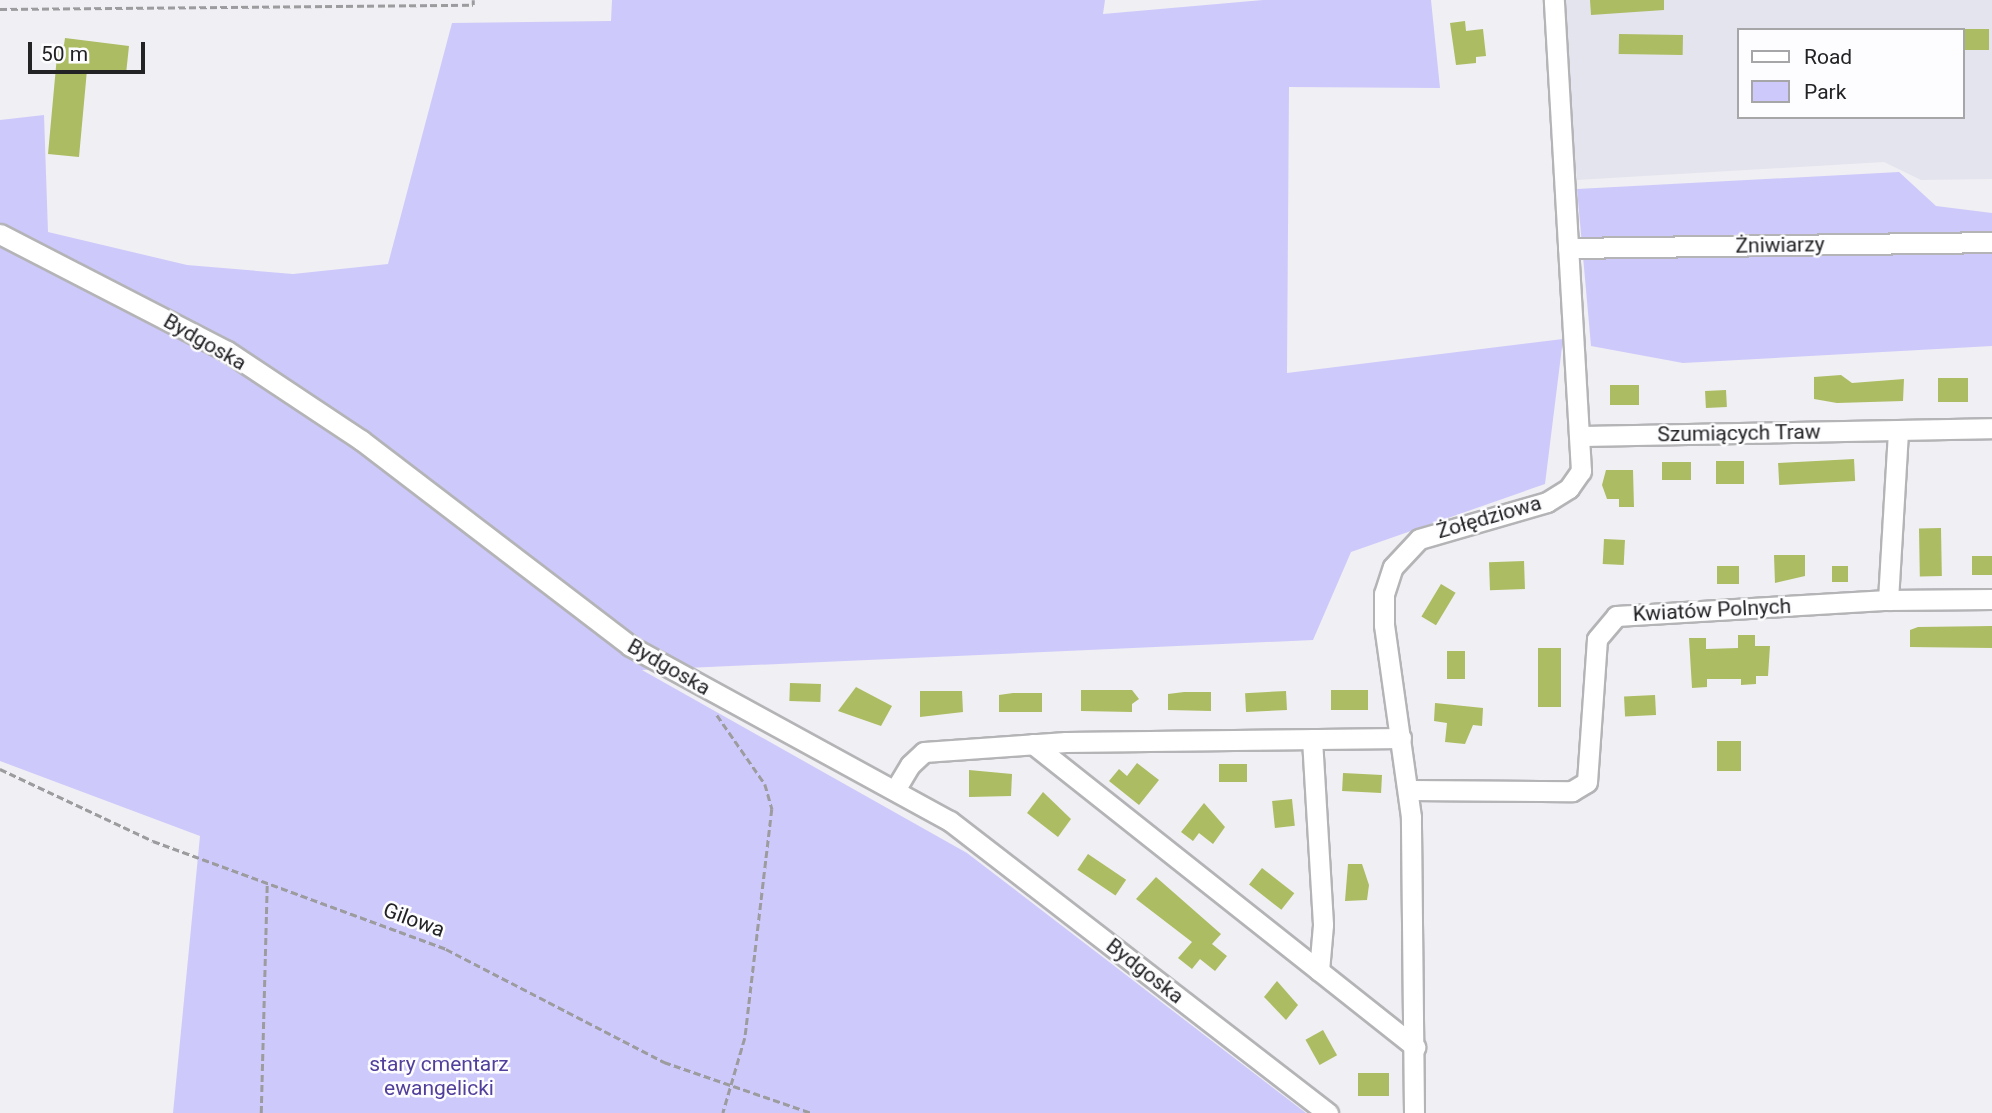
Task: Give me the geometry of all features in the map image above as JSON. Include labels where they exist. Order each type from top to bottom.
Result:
[{"type":"street","name":"Żołędziowa","points":[[1414,1113],[1410,790],[1383,610],[1393,567],[1410,546],[1432,533],[1547,502],[1569,488],[1581,471],[1554,0]]},
{"type":"street","name":"Bydgoska","points":[[0,234],[227,351],[361,440],[608,630],[976,838],[1328,1113]]},
{"type":"street","name":"Żniwiarzy","points":[[1568,248],[1992,242]]},
{"type":"street","name":"Szumiących Traw","points":[[1579,436],[1992,428]]},
{"type":"street","points":[[1888,600],[1898,430]]},
{"type":"street","name":"Kwiatów Polnych","points":[[1410,790],[1572,790],[1587,782],[1597,639],[1616,616],[1888,600],[1992,600]]},
{"type":"street","points":[[895,790],[910,765],[924,752],[1033,744],[1402,738]]},
{"type":"street","points":[[1312,739],[1323,925],[1319,971]]},
{"type":"street","points":[[1033,744],[1415,1047]]},
{"type":"path","points":[[0,9],[474,5],[473,0]]},
{"type":"path","points":[[712,691],[719,719],[765,784],[772,809],[745,1038],[723,1113]]},
{"type":"path","name":"Gilowa","points":[[0,769],[153,841],[446,949],[664,1062],[731,1088],[811,1113]]},
{"type":"path","points":[[261,1113],[267,883]]},
{"type":"shaded area","points":[[1562,0],[1992,0],[1992,179],[1921,180],[1884,162],[1577,180]]},
{"type":"green space","name":"stary cmentarz ewangelicki","points":[[612,0],[1105,0],[1103,14],[1263,0],[1431,0],[1440,88],[1289,87],[1287,373],[1563,339],[1545,484],[1351,552],[1313,640],[642,670],[967,853],[1306,1113],[173,1113],[200,836],[0,761],[0,120],[44,115],[48,232],[187,265],[293,274],[388,264],[452,23],[611,21]]},
{"type":"green space","points":[[1899,172],[1936,206],[1992,213],[1992,346],[1683,363],[1591,346],[1577,189]]},
{"type":"building","points":[[1590,0],[1664,0],[1664,10],[1591,15]]},
{"type":"building","points":[[1465,21],[1466,31],[1483,29],[1486,56],[1476,57],[1476,63],[1456,65],[1450,23]]},
{"type":"building","points":[[1964,29],[1989,29],[1989,50],[1964,50]]},
{"type":"building","points":[[1619,34],[1683,35],[1683,55],[1619,54]]},
{"type":"building","points":[[65,38],[129,46],[126,74],[87,70],[79,157],[48,154],[58,45],[64,45]]},
{"type":"building","points":[[1841,375],[1852,383],[1904,379],[1903,401],[1837,403],[1814,399],[1814,377]]},
{"type":"building","points":[[1938,378],[1968,378],[1968,402],[1938,402]]},
{"type":"building","points":[[1610,385],[1639,385],[1639,405],[1610,405]]},
{"type":"building","points":[[1726,390],[1727,407],[1706,408],[1705,391]]},
{"type":"building","points":[[1854,459],[1855,481],[1779,485],[1778,463]]},
{"type":"building","points":[[1716,461],[1744,461],[1744,484],[1716,484]]},
{"type":"building","points":[[1662,462],[1691,462],[1691,480],[1662,480]]},
{"type":"building","points":[[1606,470],[1633,470],[1634,507],[1619,507],[1619,499],[1607,499],[1602,485]]},
{"type":"building","points":[[1919,528],[1941,528],[1942,576],[1920,576]]},
{"type":"building","points":[[1604,539],[1625,540],[1624,565],[1603,564]]},
{"type":"building","points":[[1774,555],[1805,555],[1805,576],[1775,583]]},
{"type":"building","points":[[1972,556],[1992,556],[1992,575],[1972,575]]},
{"type":"building","points":[[1524,561],[1525,589],[1490,590],[1489,562]]},
{"type":"building","points":[[1717,566],[1739,566],[1739,584],[1717,584]]},
{"type":"building","points":[[1832,566],[1848,566],[1848,582],[1832,582]]},
{"type":"building","points":[[1441,584],[1456,593],[1436,625],[1421,617]]},
{"type":"building","points":[[1992,626],[1992,648],[1910,647],[1910,630],[1918,627]]},
{"type":"building","points":[[1738,635],[1755,635],[1755,646],[1770,646],[1768,676],[1756,676],[1756,684],[1741,685],[1741,679],[1707,679],[1707,687],[1692,688],[1689,638],[1706,638],[1706,649],[1738,648]]},
{"type":"building","points":[[1538,648],[1561,648],[1561,707],[1538,707]]},
{"type":"building","points":[[1447,651],[1465,651],[1465,679],[1447,679]]},
{"type":"building","points":[[790,683],[821,684],[820,702],[789,701]]},
{"type":"building","points":[[856,687],[892,706],[881,726],[838,711]]},
{"type":"building","points":[[1081,690],[1132,690],[1139,699],[1132,704],[1132,712],[1081,711]]},
{"type":"building","points":[[1331,690],[1368,690],[1368,710],[1331,710]]},
{"type":"building","points":[[920,691],[962,691],[963,712],[920,717]]},
{"type":"building","points":[[1286,691],[1287,710],[1246,712],[1245,693]]},
{"type":"building","points":[[1211,692],[1211,711],[1168,710],[1168,694]]},
{"type":"building","points":[[1042,693],[1042,712],[999,712],[999,695]]},
{"type":"building","points":[[1655,695],[1656,715],[1625,717],[1624,697]]},
{"type":"building","points":[[1435,703],[1483,708],[1482,726],[1473,725],[1465,744],[1445,742],[1447,723],[1434,721]]},
{"type":"building","points":[[1717,741],[1741,741],[1741,771],[1717,771]]},
{"type":"building","points":[[1137,763],[1159,780],[1139,805],[1109,781],[1119,769],[1127,776]]},
{"type":"building","points":[[1219,764],[1247,764],[1247,782],[1219,782]]},
{"type":"building","points":[[969,770],[1012,774],[1011,796],[969,797]]},
{"type":"building","points":[[1343,773],[1382,775],[1381,793],[1342,791]]},
{"type":"building","points":[[1043,792],[1071,819],[1058,837],[1027,813]]},
{"type":"building","points":[[1292,799],[1295,826],[1275,828],[1272,801]]},
{"type":"building","points":[[1204,803],[1225,827],[1213,844],[1199,833],[1193,841],[1181,832]]},
{"type":"building","points":[[1088,854],[1126,880],[1116,895],[1077,870]]},
{"type":"building","points":[[1348,864],[1362,864],[1369,885],[1367,900],[1345,901]]},
{"type":"building","points":[[1262,868],[1294,893],[1281,910],[1249,885]]},
{"type":"building","points":[[1156,877],[1221,934],[1212,944],[1227,956],[1215,971],[1200,959],[1192,969],[1178,958],[1192,942],[1136,899]]},
{"type":"building","points":[[1277,981],[1298,1005],[1286,1020],[1264,997]]},
{"type":"building","points":[[1323,1030],[1337,1055],[1320,1065],[1306,1040]]},
{"type":"building","points":[[1358,1073],[1389,1073],[1389,1096],[1358,1096]]}]
